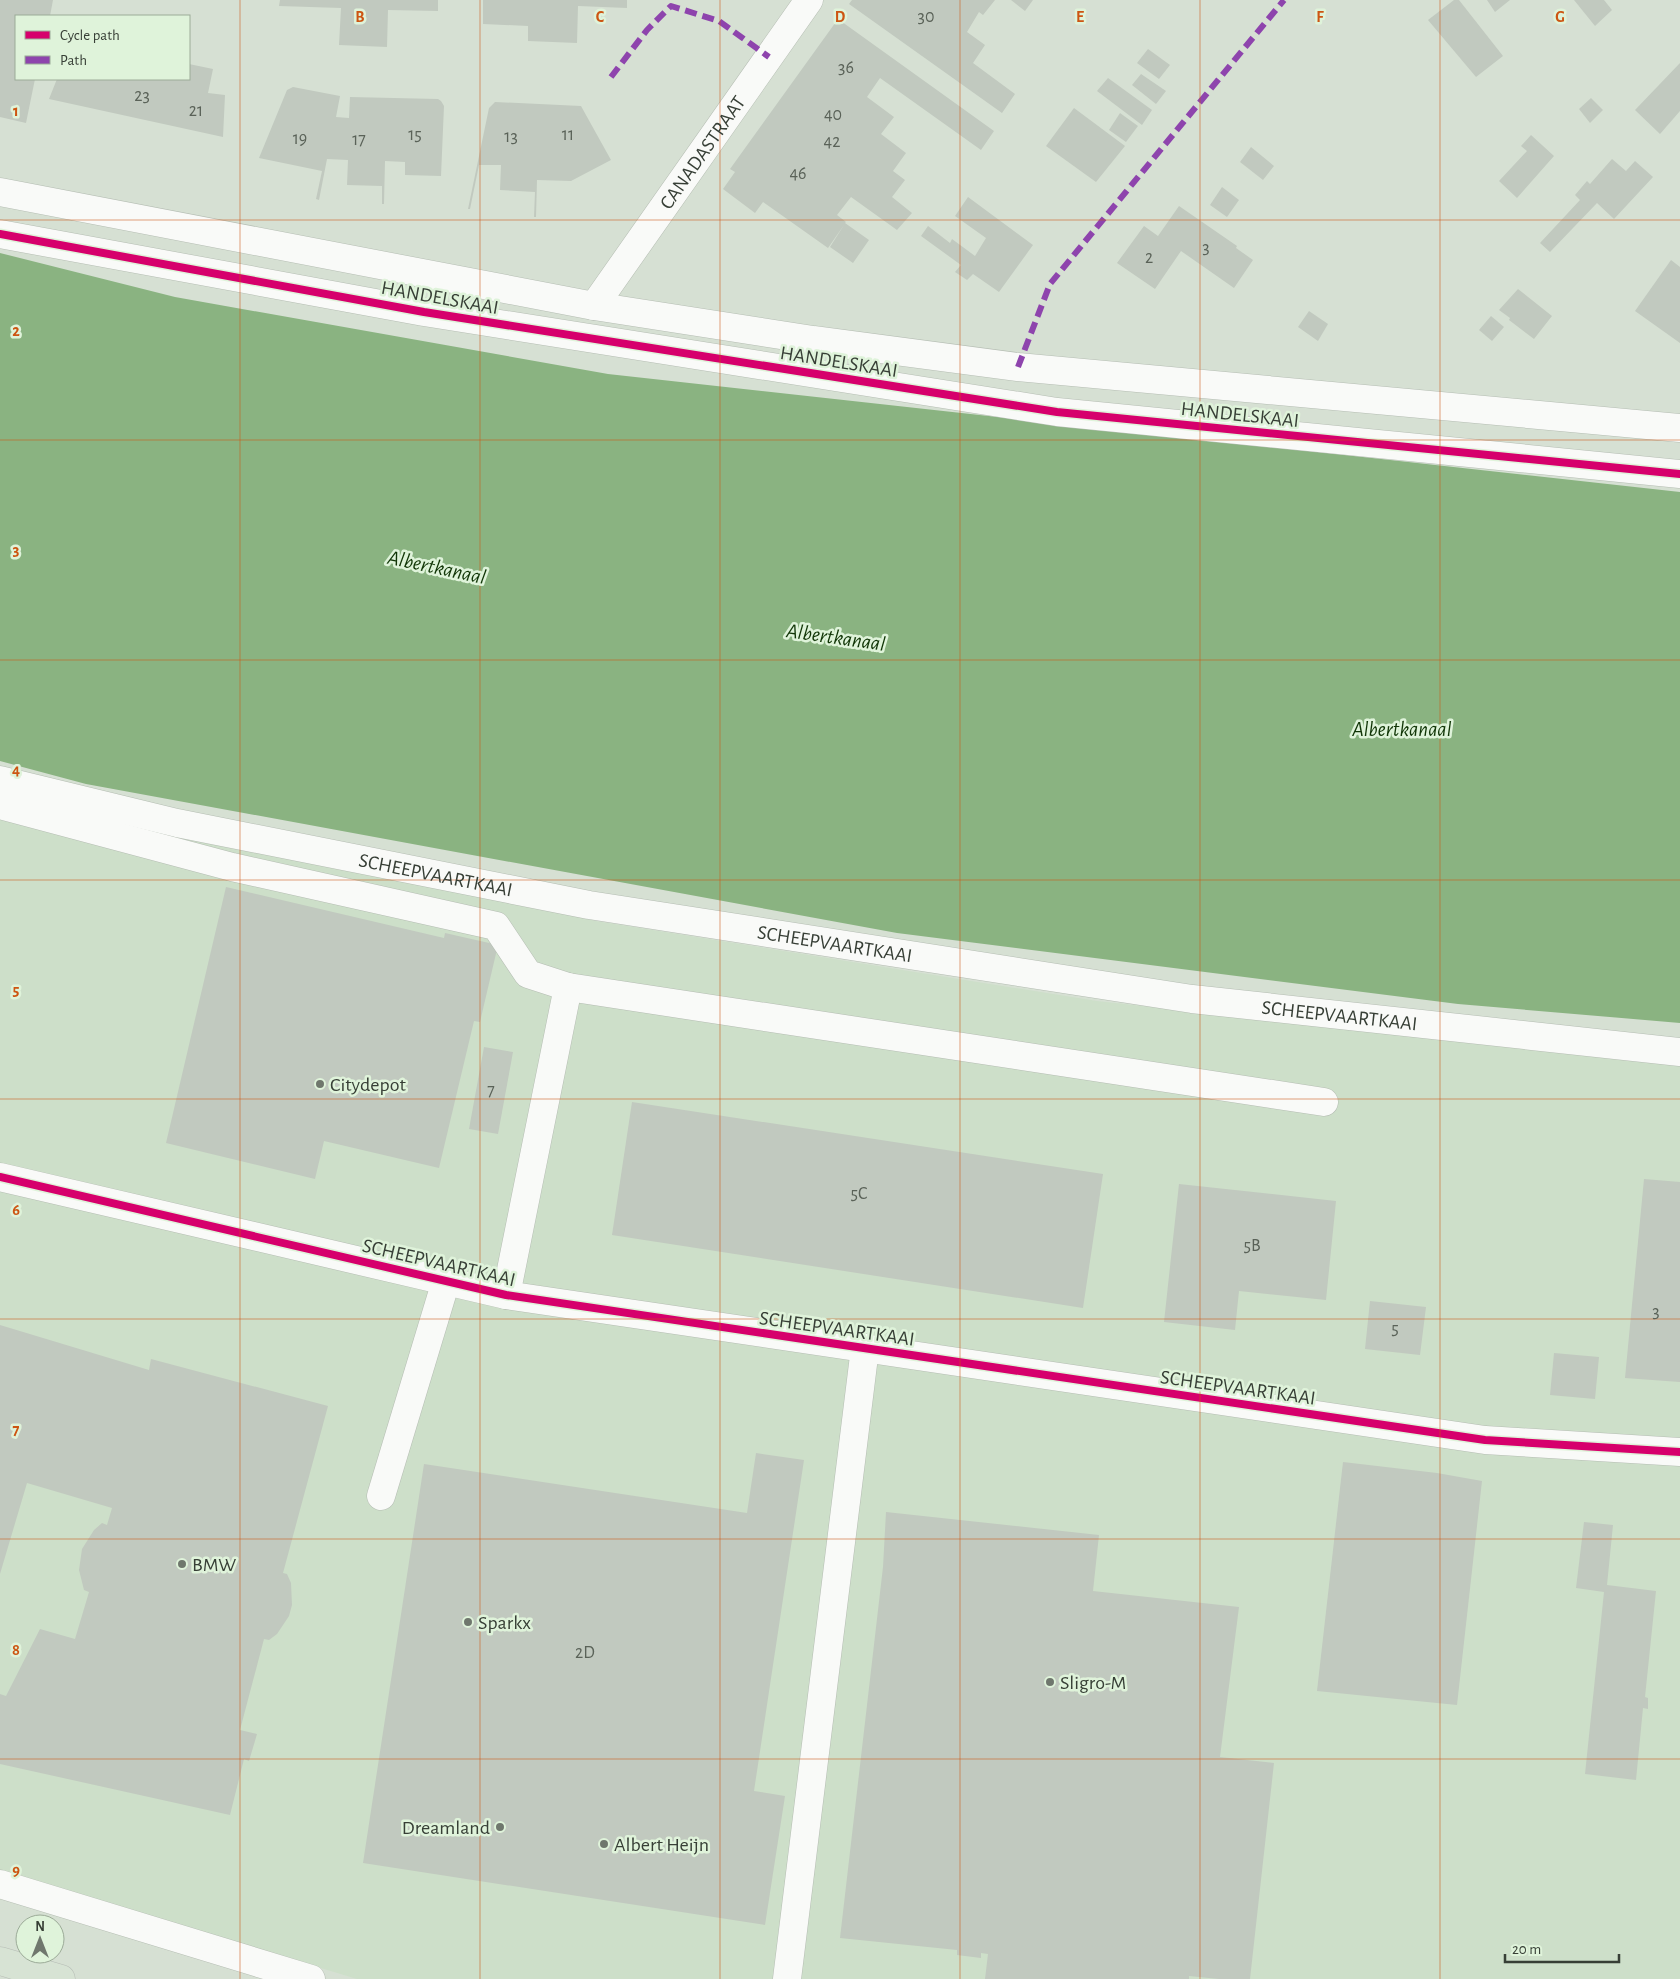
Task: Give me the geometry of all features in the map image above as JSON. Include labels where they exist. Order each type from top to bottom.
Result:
[{"type":"highway","points":[[0,1961],[61,1979]]},
{"type":"street","name":"CANADASTRAAT","points":[[594,306],[809,0]]},
{"type":"street","name":"HANDELSKAAI","points":[[0,192],[594,306],[813,340],[1018,367],[1680,428]]},
{"type":"street","name":"HANDELSKAAI","points":[[0,234],[424,312],[1057,412],[1680,474]]},
{"type":"street","name":"SCHEEPVAARTKAAI","points":[[0,780],[177,823],[588,906],[1192,999],[1680,1052]]},
{"type":"street","points":[[0,805],[232,867],[496,926],[528,974],[568,988],[1324,1102]]},
{"type":"street","name":"SCHEEPVAARTKAAI","points":[[506,1295],[568,988]]},
{"type":"street","name":"SCHEEPVAARTKAAI","points":[[0,1177],[506,1295],[1485,1440],[1680,1452]]},
{"type":"street","points":[[381,1496],[446,1281]]},
{"type":"street","points":[[786,1979],[865,1348]]},
{"type":"street","points":[[0,1884],[311,1979]]},
{"type":"shaded area","points":[[0,794],[596,921],[1097,1001],[1680,1065],[1680,1979],[357,1979],[0,1871]]},
{"type":"water","name":"Albertkanaal","points":[[0,253],[175,297],[608,374],[1680,492],[1680,1023],[1458,1004],[897,933],[86,784],[0,761]]},
{"type":"building","points":[[0,0],[53,0],[50,15],[15,15],[15,80],[35,80],[26,123],[0,117]]},
{"type":"building","points":[[280,0],[438,0],[438,11],[388,10],[387,47],[339,45],[341,8],[279,6]]},
{"type":"building","points":[[483,0],[627,0],[627,8],[578,6],[577,43],[528,41],[528,26],[483,24]]},
{"type":"building","points":[[852,0],[995,0],[983,15],[979,12],[967,32],[985,45],[973,63],[1015,94],[1002,113],[849,4]]},
{"type":"building","points":[[1011,0],[1033,0],[1025,11]]},
{"type":"building","points":[[1454,0],[1459,0],[1503,56],[1476,77],[1428,20]]},
{"type":"building","points":[[1487,0],[1510,0],[1495,12]]},
{"type":"building","points":[[1574,0],[1604,0],[1612,10],[1595,26]]},
{"type":"building","points":[[838,19],[994,131],[981,150],[880,78],[867,97],[894,117],[881,134],[906,153],[893,171],[905,180],[892,197],[912,213],[897,230],[851,197],[837,215],[869,240],[853,263],[830,247],[844,225],[828,248],[763,202],[755,213],[723,189],[735,172],[730,169]]},
{"type":"building","points":[[1148,49],[1170,65],[1159,79],[1137,63]]},
{"type":"building","points":[[1680,63],[1680,111],[1660,134],[1635,110]]},
{"type":"building","points":[[190,64],[213,69],[208,93],[225,95],[223,137],[49,99],[57,80],[190,80]]},
{"type":"building","points":[[1141,74],[1166,91],[1156,104],[1132,85]]},
{"type":"building","points":[[1108,78],[1152,110],[1142,125],[1097,91]]},
{"type":"building","points":[[293,87],[340,96],[336,117],[349,118],[350,97],[438,99],[444,106],[441,176],[405,175],[405,162],[385,161],[384,204],[382,204],[382,186],[347,185],[348,160],[327,159],[319,200],[316,199],[322,171],[259,158],[287,90]]},
{"type":"building","points":[[1591,98],[1603,110],[1590,123],[1579,109]]},
{"type":"building","points":[[495,102],[581,106],[611,160],[571,181],[537,180],[536,217],[534,217],[535,192],[500,190],[501,165],[479,165],[470,209],[468,209],[489,108]]},
{"type":"building","points":[[1074,108],[1125,146],[1096,182],[1046,146]]},
{"type":"building","points":[[1120,113],[1138,126],[1126,142],[1109,130]]},
{"type":"building","points":[[1531,135],[1554,156],[1517,198],[1499,181],[1527,151],[1521,146]]},
{"type":"building","points":[[1251,147],[1274,166],[1263,180],[1240,162]]},
{"type":"building","points":[[1612,159],[1626,171],[1635,161],[1653,177],[1614,219],[1597,203],[1550,252],[1540,243],[1580,200],[1575,195],[1587,181],[1590,184]]},
{"type":"building","points":[[1222,187],[1239,200],[1227,217],[1210,205]]},
{"type":"building","points":[[968,197],[1033,245],[999,292],[973,274],[967,280],[955,272],[961,265],[921,236],[928,226],[950,243],[952,239],[975,256],[986,238],[955,216]]},
{"type":"building","points":[[1179,206],[1237,246],[1236,248],[1253,260],[1234,288],[1181,251],[1155,289],[1117,263],[1144,226],[1158,236]]},
{"type":"building","points":[[1671,260],[1680,267],[1680,343],[1635,311]]},
{"type":"building","points":[[1518,289],[1552,316],[1534,339],[1499,310]]},
{"type":"building","points":[[1309,311],[1328,324],[1318,341],[1298,327]]},
{"type":"building","points":[[1491,316],[1504,327],[1492,341],[1479,330]]},
{"type":"building","name":"Citydepot","points":[[226,887],[444,938],[445,933],[498,945],[480,1022],[474,1021],[439,1168],[324,1141],[315,1179],[166,1143]]},
{"type":"building","points":[[484,1047],[513,1052],[498,1134],[469,1129]]},
{"type":"building","points":[[632,1102],[1103,1174],[1083,1308],[612,1235]]},
{"type":"building","points":[[1644,1179],[1680,1182],[1680,1382],[1625,1378]]},
{"type":"building","points":[[1179,1184],[1336,1201],[1326,1300],[1239,1291],[1235,1330],[1164,1322]]},
{"type":"building","points":[[1370,1301],[1426,1307],[1420,1355],[1365,1349]]},
{"type":"building","name":"BMW","points":[[0,1325],[149,1370],[151,1359],[328,1406],[283,1573],[287,1574],[291,1583],[292,1605],[289,1616],[277,1634],[269,1640],[264,1639],[240,1730],[257,1734],[249,1761],[244,1759],[230,1815],[0,1764],[0,1694],[6,1696],[40,1629],[75,1639],[89,1592],[84,1590],[79,1570],[82,1549],[94,1530],[102,1523],[107,1525],[112,1508],[27,1483],[0,1574]]},
{"type":"building","points":[[1554,1353],[1599,1357],[1595,1399],[1550,1395]]},
{"type":"building","points":[[756,1453],[804,1460],[754,1791],[785,1796],[765,1925],[363,1863],[424,1464],[747,1513]]},
{"type":"building","points":[[1343,1462],[1437,1473],[1482,1481],[1457,1705],[1317,1691]]},
{"type":"building","name":"Sligro-M","points":[[886,1512],[1099,1535],[1093,1591],[1239,1607],[1220,1757],[1274,1763],[1250,1979],[1219,1979],[1189,1976],[1189,1979],[985,1979],[988,1954],[981,1953],[981,1958],[957,1955],[957,1950],[840,1938],[883,1567]]},
{"type":"building","points":[[1584,1522],[1613,1525],[1607,1585],[1656,1591],[1645,1697],[1648,1698],[1648,1709],[1643,1708],[1636,1780],[1585,1774],[1604,1592],[1576,1588]]},
{"type":"marked path","points":[[1018,367],[1050,284],[1284,0]]},
{"type":"marked path","points":[[611,77],[647,30],[671,6],[719,21],[769,57]]},
{"type":"cycle path","points":[[0,234],[424,312],[1057,412],[1680,474]]},
{"type":"cycle path","points":[[0,1177],[506,1295],[1485,1440],[1680,1452]]},
{"type":"place","name":"Citydepot","points":[[320,1084]]},
{"type":"place","name":"BMW","points":[[182,1564]]},
{"type":"place","name":"Sparkx","points":[[468,1622]]},
{"type":"place","name":"Sligro-M","points":[[1050,1682]]},
{"type":"place","name":"Dreamland","points":[[500,1827]]},
{"type":"place","name":"Albert Heijn","points":[[604,1844]]}]
